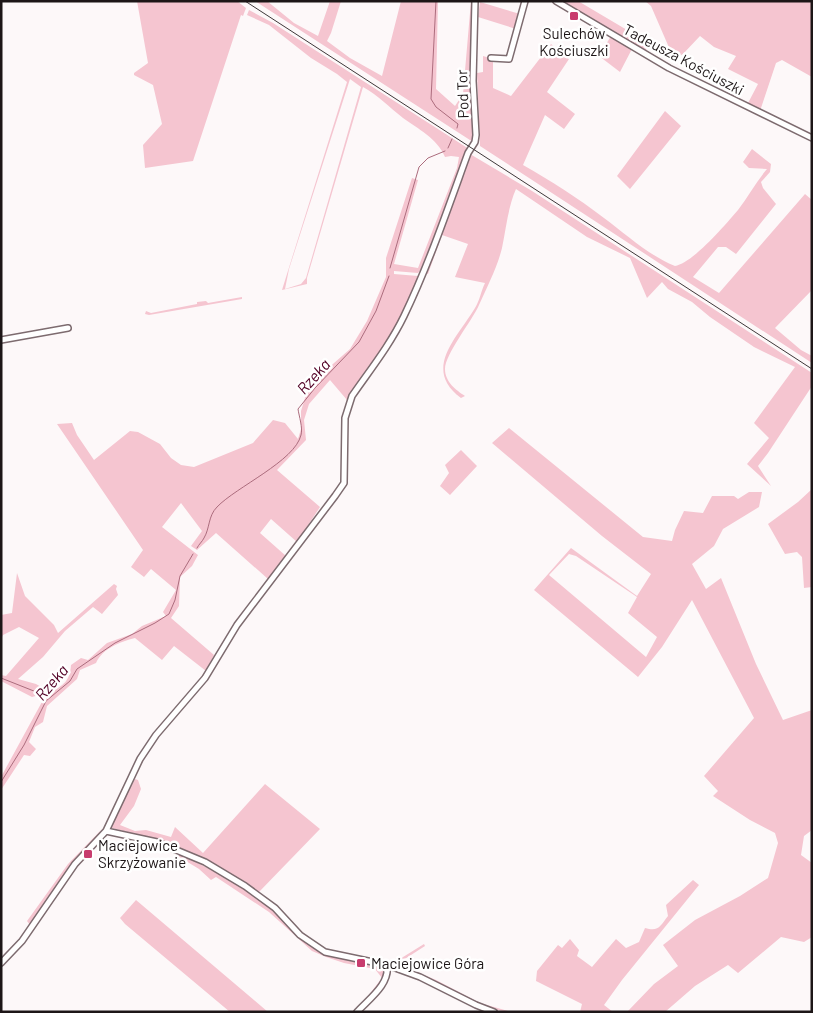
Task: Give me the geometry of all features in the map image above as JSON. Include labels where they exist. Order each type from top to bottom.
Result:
[{"type":"street","name":"Pod Tor","points":[[1,963],[22,941],[75,864],[106,830],[140,759],[156,735],[205,678],[237,625],[344,483],[345,418],[349,402],[390,343],[404,317],[468,153],[476,139],[473,81],[475,1]]},
{"type":"street","points":[[491,58],[509,59],[525,1]]},
{"type":"street","name":"Tadeusza Kościuszki","points":[[556,1],[669,68],[812,138]]},
{"type":"street","points":[[1,340],[68,328]]},
{"type":"street","points":[[106,830],[157,842],[205,862],[245,886],[275,908],[300,935],[325,952],[387,965],[420,977],[494,1012]]},
{"type":"street","points":[[357,1012],[387,977],[387,965]]},
{"type":"shaded area","points":[[137,1],[237,1],[246,8],[243,16],[241,15],[193,161],[145,168],[143,145],[162,124],[153,85],[134,75],[134,73],[148,63]]},
{"type":"shaded area","points":[[255,1],[267,1],[294,23],[318,36],[330,1],[341,1],[327,41],[350,58],[382,76],[401,1],[438,1],[436,89],[455,106],[463,94],[471,1],[473,1],[473,142]]},
{"type":"shaded area","points":[[560,1],[578,1],[649,43],[645,53]]},
{"type":"shaded area","points":[[645,1],[812,1],[812,77],[782,60],[776,63],[760,111],[747,105],[758,84],[728,69],[736,56],[714,47],[700,36],[683,54],[674,59],[651,6]]},
{"type":"shaded area","points":[[480,2],[520,14],[516,29],[478,17]]},
{"type":"shaded area","points":[[249,10],[273,23],[469,149],[420,271],[418,273],[394,271],[394,274],[418,276],[418,279],[392,335],[354,387],[347,400],[330,380],[309,404],[304,420],[306,440],[277,470],[320,507],[297,542],[271,519],[260,533],[286,556],[268,579],[216,533],[197,550],[191,546],[202,531],[181,503],[162,527],[198,555],[192,566],[180,577],[179,606],[171,618],[214,655],[206,671],[174,646],[162,660],[135,638],[112,646],[103,653],[96,663],[80,670],[77,679],[47,706],[43,722],[35,727],[29,742],[36,749],[30,756],[24,755],[1,790],[1,777],[43,700],[39,695],[32,697],[1,681],[1,675],[6,676],[39,638],[19,627],[3,635],[1,639],[1,615],[12,613],[17,573],[25,596],[54,625],[58,633],[114,584],[117,586],[118,595],[102,614],[93,607],[65,631],[43,657],[18,679],[36,684],[50,692],[68,679],[71,665],[81,658],[88,660],[107,643],[132,634],[142,626],[166,616],[163,612],[176,590],[151,569],[144,577],[131,567],[143,550],[57,424],[72,423],[77,435],[94,460],[130,431],[138,432],[160,444],[171,458],[181,465],[194,467],[253,443],[273,420],[285,423],[298,439],[301,429],[301,411],[309,385],[350,349],[367,321],[386,277],[386,258],[412,178],[418,180],[394,264],[418,268],[457,168],[459,157],[445,157],[442,150],[432,139],[363,87],[307,278],[307,284],[282,290],[347,82],[311,58],[269,25],[247,15]],"holes":[[[350,79],[361,87],[306,278],[301,284],[285,289],[289,269]]]},
{"type":"shaded area","points":[[611,36],[633,47],[620,72],[599,56]]},
{"type":"shaded area","points":[[551,44],[569,59],[547,92],[575,114],[564,129],[545,115],[523,165],[574,197],[656,256],[675,266],[682,263],[700,251],[726,224],[767,169],[749,168],[743,162],[752,149],[771,164],[770,172],[761,182],[763,188],[776,204],[736,254],[726,247],[718,247],[693,277],[719,293],[805,194],[812,200],[812,290],[775,328],[801,350],[812,356],[812,363],[480,146],[477,73],[483,72],[483,56],[493,59],[493,88],[511,96]]},
{"type":"shaded area","points":[[665,111],[681,126],[630,189],[617,176]]},
{"type":"shaded area","points":[[470,154],[532,191],[812,373],[812,386],[758,466],[771,486],[747,464],[769,438],[754,423],[795,367],[754,347],[710,317],[692,302],[668,289],[662,282],[647,298],[630,258],[587,237],[516,189],[495,270],[476,312],[454,346],[446,363],[445,374],[449,382],[465,396],[461,398],[450,387],[444,376],[447,353],[452,342],[477,305],[485,283],[455,277],[468,244],[442,235],[428,274],[425,274]]},
{"type":"shaded area","points":[[242,297],[242,299],[149,315],[145,314],[146,311],[151,313],[197,304],[197,302],[206,301],[208,303]]},
{"type":"shaded area","points":[[509,428],[643,537],[672,541],[684,511],[703,513],[712,496],[734,496],[738,499],[749,492],[762,492],[759,507],[723,529],[714,546],[692,564],[706,589],[721,578],[756,664],[783,720],[812,710],[812,830],[804,836],[801,855],[812,863],[812,937],[804,942],[781,937],[738,973],[728,965],[695,986],[665,1012],[627,1012],[654,984],[678,966],[663,945],[695,920],[740,896],[768,878],[778,843],[775,833],[750,820],[713,796],[718,791],[704,776],[754,718],[692,600],[662,647],[638,677],[534,590],[571,548],[637,596],[651,574],[602,536],[492,443]],"holes":[[[569,554],[576,556],[637,597],[628,613],[657,637],[646,657],[549,575]]]},
{"type":"shaded area","points":[[461,450],[477,466],[450,495],[440,486],[449,473],[445,465]]},
{"type":"shaded area","points":[[812,489],[812,587],[804,588],[802,557],[797,552],[785,554],[768,524]]},
{"type":"shaded area","points":[[135,779],[138,780],[141,789],[134,806],[120,825],[135,831],[146,830],[171,837],[175,827],[203,853],[265,784],[320,829],[258,893],[201,857],[158,840],[112,828],[115,816]]},
{"type":"shaded area","points":[[103,828],[61,879],[30,925],[27,921],[68,864]]},
{"type":"shaded area","points":[[177,853],[222,875],[254,895],[310,945],[333,956],[357,961],[357,963],[383,967],[386,971],[384,978],[361,1005],[382,978],[375,969],[344,963],[312,951],[269,912],[216,877],[211,880],[199,869],[176,855]]},
{"type":"shaded area","points":[[693,880],[699,885],[604,1005],[613,1012],[580,1012],[582,1004],[536,981],[537,971],[558,945],[562,948],[570,939],[579,950],[577,956],[592,967],[616,939],[626,948],[639,942],[645,928],[656,929],[661,925],[668,916],[666,905]]},
{"type":"shaded area","points":[[136,900],[268,1012],[230,1012],[125,924],[120,918]]},
{"type":"shaded area","points":[[424,944],[425,946],[397,964],[436,980],[480,1003],[508,1011],[498,1010],[469,1001],[395,966],[395,962]]},
{"type":"waterway","name":"Rzeka","points":[[436,1],[431,99],[436,107],[458,124],[457,128]]},
{"type":"waterway","name":"Rzeka","points":[[448,148],[452,139]]},
{"type":"waterway","name":"Rzeka","points":[[390,268],[419,167],[428,158],[445,151]]},
{"type":"waterway","name":"Rzeka","points":[[197,548],[206,534],[212,514],[217,507],[277,464],[296,445],[301,435],[298,409],[315,388],[359,342],[376,311],[389,276]]},
{"type":"waterway","name":"Rzeka","points":[[1,782],[24,745],[46,701],[70,681],[77,669],[115,643],[169,614],[175,600],[180,576],[193,554]]},
{"type":"waterway","points":[[1,678],[49,697]]},
{"type":"railway","points":[[245,1],[812,369]]},
{"type":"place","name":"Sulechów Kościuszki","points":[[574,16]]},
{"type":"place","name":"Maciejowice Skrzyżowanie","points":[[88,854]]},
{"type":"place","name":"Maciejowice Góra","points":[[361,963]]}]
